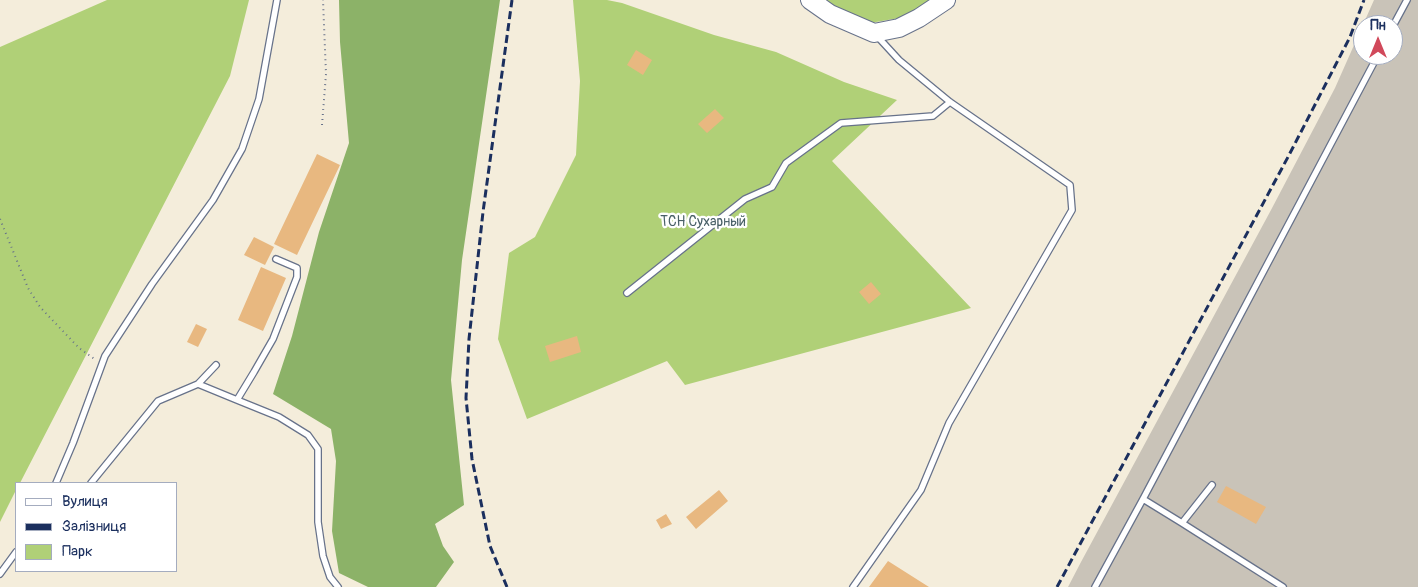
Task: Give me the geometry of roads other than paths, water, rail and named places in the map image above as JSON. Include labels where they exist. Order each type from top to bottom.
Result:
[{"type":"main road","points":[[810,0],[830,14],[874,33],[899,28],[919,18],[946,0]]},
{"type":"lane","points":[[56,482],[105,356],[152,284],[213,200],[242,149],[259,99],[277,0]]},
{"type":"lane","points":[[1399,15],[1407,0]]},
{"type":"lane","points":[[853,587],[921,490],[949,423],[1072,210],[1070,185],[950,102],[899,60],[874,33]]},
{"type":"lane","points":[[1095,587],[1373,65]]},
{"type":"lane","points":[[627,293],[746,199],[772,188],[786,164],[841,123],[933,116],[950,102]]},
{"type":"lane","points":[[236,400],[272,339],[297,277],[296,268],[276,259]]},
{"type":"lane","points":[[91,482],[158,401],[198,384],[216,365]]},
{"type":"lane","points":[[198,384],[279,417],[308,435],[318,449],[318,522],[323,556],[330,577],[338,587]]},
{"type":"lane","points":[[1182,523],[1212,484]]},
{"type":"lane","points":[[1143,499],[1283,587]]},
{"type":"lane","points":[[0,574],[15,553]]},
{"type":"railway","points":[[507,587],[490,546],[472,459],[466,398],[469,339],[483,212],[512,0]]},
{"type":"railway","points":[[1057,587],[1288,157],[1350,37],[1364,0]]},
{"type":"park label","name":"ТСН Сухарный","points":[[703,222]]}]
